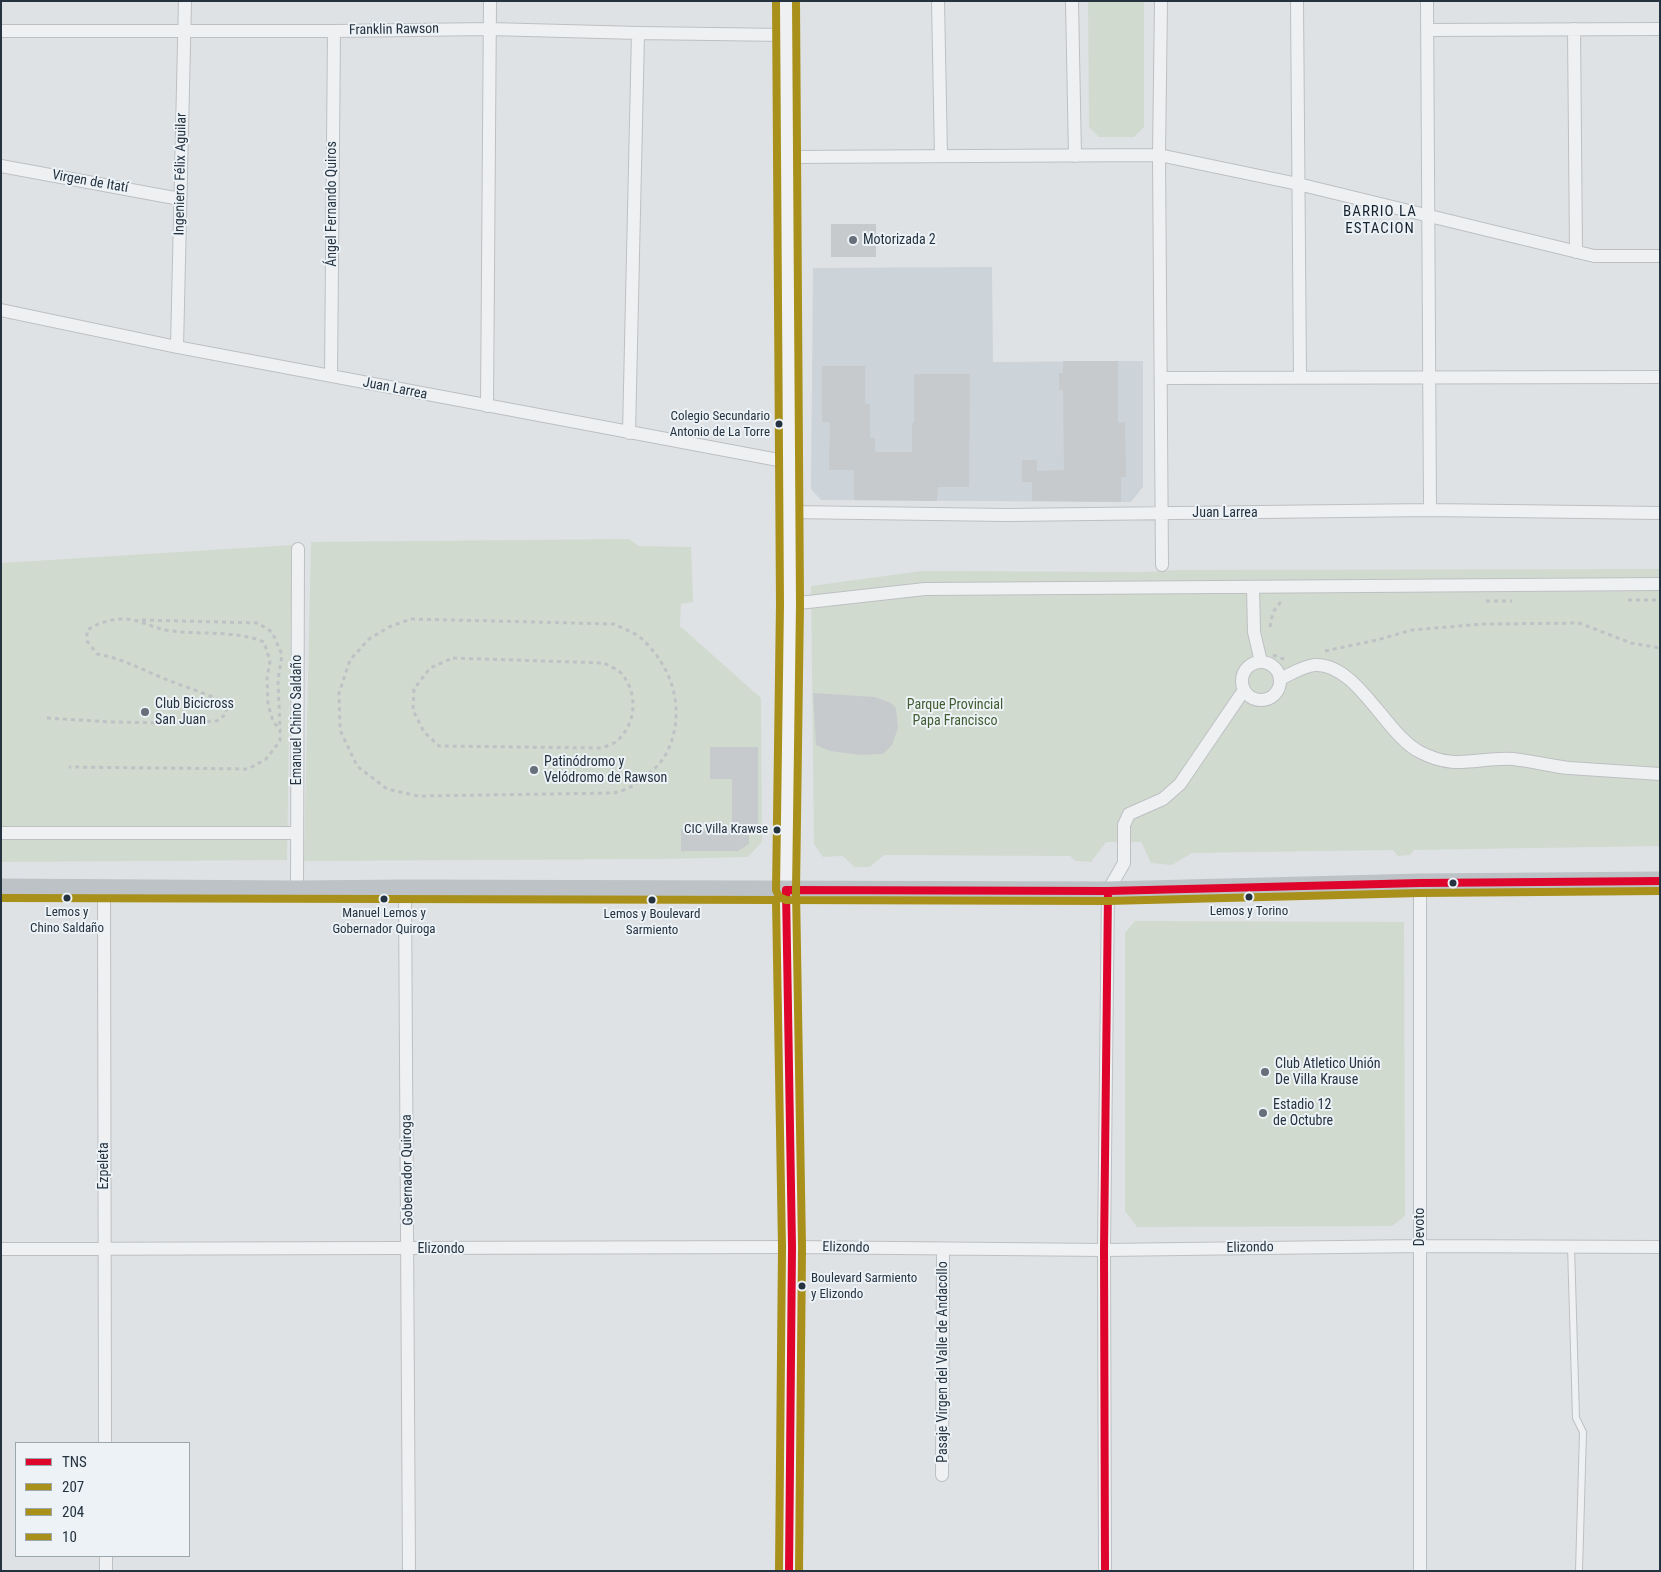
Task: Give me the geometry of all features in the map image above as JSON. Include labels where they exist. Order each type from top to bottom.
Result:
[{"type":"main road","points":[[1,888],[1108,891],[1420,883],[1660,881]]},
{"type":"street","name":"Ingeniero Félix Aguilar","points":[[177,346],[185,1]]},
{"type":"street","points":[[487,406],[490,1]]},
{"type":"street","points":[[786,1],[790,604],[786,890],[792,1247],[789,1571]]},
{"type":"street","points":[[938,1],[942,156]]},
{"type":"street","points":[[1072,1],[1075,156]]},
{"type":"street","points":[[1161,1],[1162,565]]},
{"type":"street","points":[[1297,1],[1300,377]]},
{"type":"street","points":[[1427,1],[1430,510]]},
{"type":"street","name":"Franklin Rawson","points":[[1,30],[334,31],[490,28],[638,34],[786,35]]},
{"type":"street","points":[[1574,29],[1576,252]]},
{"type":"street","points":[[1427,30],[1660,29]]},
{"type":"street","name":"Ángel Fernando Quiros","points":[[331,376],[334,31]]},
{"type":"street","points":[[629,433],[638,34]]},
{"type":"street","points":[[787,157],[1160,155],[1298,184],[1594,256],[1660,256]]},
{"type":"street","name":"Virgen de Itatí","points":[[1,166],[180,198]]},
{"type":"street","name":"Juan Larrea","points":[[1,310],[331,376],[789,462]]},
{"type":"street","points":[[1161,378],[1660,378]]},
{"type":"street","name":"Juan Larrea","points":[[789,512],[1006,515],[1430,510],[1660,513]]},
{"type":"street","name":"Emanuel Chino Saldaño","points":[[296,890],[298,549]]},
{"type":"street","points":[[790,604],[925,589],[1660,584]]},
{"type":"street","points":[[1253,587],[1254,632],[1261,662]]},
{"type":"street","points":[[1105,1571],[1104,1250],[1108,891],[1124,862],[1124,825],[1129,814],[1163,799],[1180,784],[1244,690],[1243,677],[1245,671],[1250,666],[1261,662],[1276,669],[1280,679],[1277,692],[1266,699],[1254,699],[1244,690]]},
{"type":"street","points":[[1280,679],[1295,671],[1313,665],[1322,665],[1333,669],[1358,687],[1403,739],[1417,751],[1433,758],[1464,763],[1498,758],[1566,767],[1660,774]]},
{"type":"street","points":[[1,832],[297,833]]},
{"type":"street","name":"Devoto","points":[[1420,883],[1420,1571]]},
{"type":"street","name":"Ezpeleta","points":[[104,888],[105,1442]]},
{"type":"street","name":"Gobernador Quiroga","points":[[405,889],[409,1571]]},
{"type":"street","name":"Elizondo","points":[[1,1249],[792,1247],[1104,1250],[1420,1246],[1660,1247]]},
{"type":"street","name":"Pasaje Virgen del Valle de Andacollo","points":[[942,1475],[943,1249]]},
{"type":"street","points":[[106,1557],[106,1571]]},
{"type":"lane","points":[[1571,1246],[1576,1418],[1583,1432],[1579,1571]]},
{"type":"path","points":[[1270,632],[1273,612],[1284,598]]},
{"type":"path","points":[[1622,600],[1660,600]]},
{"type":"path","points":[[1481,601],[1519,601]]},
{"type":"path","points":[[47,718],[169,723],[216,721],[226,714],[227,704],[220,700],[118,658],[97,654],[87,641],[87,630],[100,622],[120,619],[258,623],[272,632],[282,655],[278,680],[280,741],[266,760],[248,768],[69,767]]},
{"type":"path","points":[[411,619],[614,624],[643,639],[664,663],[674,687],[676,725],[667,754],[653,769],[628,788],[614,793],[418,796],[387,789],[358,766],[340,730],[339,693],[350,660],[369,639],[389,627],[411,619]]},
{"type":"path","points":[[139,620],[154,628],[171,631],[250,636],[264,642],[270,661],[267,678],[268,705],[273,721],[280,730]]},
{"type":"path","points":[[1317,653],[1412,630],[1483,624],[1579,623],[1631,643],[1660,648]]},
{"type":"path","points":[[1271,648],[1273,656],[1289,662]]},
{"type":"path","points":[[453,658],[604,663],[620,672],[632,691],[634,707],[628,729],[617,741],[601,748],[439,746],[424,732],[413,710],[414,689],[430,668],[453,658]]},
{"type":"shaded area","name":"Colegio Secundario Antonio de La Torre","points":[[992,267],[993,362],[1143,361],[1143,487],[1131,502],[821,500],[811,489],[813,268]]},
{"type":"green space","points":[[1088,1],[1144,1],[1144,127],[1134,137],[1099,137],[1089,127]]},
{"type":"green space","name":"Patinódromo y Velódromo de Rawson","points":[[629,539],[639,546],[691,547],[693,602],[681,604],[680,626],[761,698],[762,842],[748,857],[304,861],[311,542]]},
{"type":"green space","name":"Club Bicicross San Juan","points":[[292,545],[287,860],[1,862],[1,563]]},
{"type":"green space","name":"Parque Provincial Papa Francisco","points":[[1660,569],[1660,846],[1414,850],[1410,855],[1398,856],[1393,850],[1192,853],[1172,865],[1151,863],[1141,842],[1106,842],[1091,862],[1076,861],[1070,856],[884,855],[870,867],[854,867],[843,856],[823,857],[814,844],[811,586],[922,571],[1142,572],[1180,570]]},
{"type":"green space","name":"Estadio 12 de Octubre","points":[[1135,921],[1404,922],[1405,1216],[1392,1226],[1137,1227],[1125,1211],[1125,933]]},
{"type":"building","name":"Motorizada 2","points":[[831,224],[876,224],[876,257],[831,257]]},
{"type":"building","points":[[1063,361],[1118,361],[1118,423],[1125,422],[1126,477],[1121,477],[1121,502],[1032,501],[1032,482],[1022,482],[1022,460],[1037,460],[1037,471],[1064,470],[1063,390],[1059,390],[1059,373],[1063,373]]},
{"type":"building","points":[[822,366],[865,366],[865,404],[870,404],[870,438],[875,438],[875,452],[912,452],[914,374],[970,374],[969,487],[938,487],[937,501],[854,500],[854,470],[829,470],[830,422],[822,422]]},
{"type":"building","points":[[813,693],[875,697],[891,703],[896,708],[898,728],[892,745],[883,754],[860,755],[830,751],[816,745]]},
{"type":"building","points":[[710,747],[758,747],[758,835],[749,834],[749,844],[738,851],[681,851],[681,829],[732,829],[732,779],[710,779]]},
{"type":"transit line","name":"207","points":[[776,1],[780,604],[776,890],[779,897],[786,900],[1108,901],[1420,893],[1660,891]]},
{"type":"transit line","name":"204","points":[[796,1],[800,604],[796,890],[802,1247],[799,1571]]},
{"type":"transit line","name":"TNS","points":[[789,1571],[792,1247],[786,890],[1108,891],[1420,883],[1660,881]]},
{"type":"transit line","name":"TNS","points":[[1105,1571],[1104,1250],[1108,891]]},
{"type":"transit line","name":"10","points":[[1,898],[776,900],[782,1247],[779,1571]]},
{"type":"place","name":"Motorizada 2","points":[[853,240]]},
{"type":"place","name":"Colegio Secundario Antonio de La Torre","points":[[779,424]]},
{"type":"place","name":"Club Bicicross San Juan","points":[[145,712]]},
{"type":"place","name":"Patinódromo y Velódromo de Rawson","points":[[534,770]]},
{"type":"place","name":"CIC Villa Krawse","points":[[777,830]]},
{"type":"place","name":"Lemos y Torino","points":[[1249,897]]},
{"type":"place","name":"Lemos y Chino Saldaño","points":[[67,898]]},
{"type":"place","name":"Manuel Lemos y Gobernador Quiroga","points":[[384,899]]},
{"type":"place","name":"Lemos y Boulevard Sarmiento","points":[[652,900]]},
{"type":"place","name":"Club Atletico Unión De Villa Krause","points":[[1265,1072]]},
{"type":"place","name":"Estadio 12 de Octubre","points":[[1263,1113]]},
{"type":"place","name":"Boulevard Sarmiento y Elizondo","points":[[802,1286]]},
{"type":"district","name":"BARRIO LA ESTACION","points":[[1380,220]]}]
